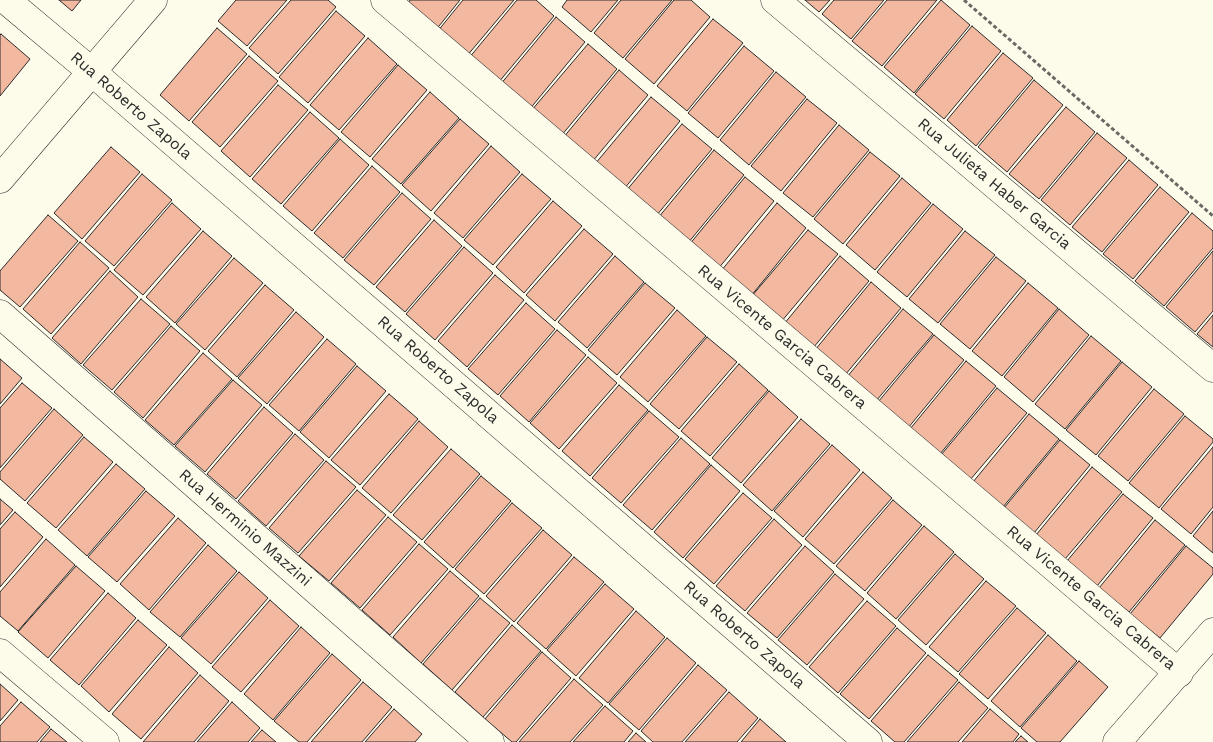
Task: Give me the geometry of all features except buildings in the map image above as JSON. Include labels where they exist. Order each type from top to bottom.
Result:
[{"type":"street","name":"Rua Roberto Zapola","points":[[6,0],[92,72],[868,742]]},
{"type":"street","points":[[0,179],[153,0]]},
{"type":"street","name":"Rua Vicente Garcia Cabrera","points":[[385,0],[1179,673]]},
{"type":"street","name":"Rua Julieta Haber Garcia","points":[[775,0],[1213,368]]},
{"type":"street","name":"Rua Herminio Mazzini","points":[[0,314],[490,742]]},
{"type":"street","points":[[1117,742],[1213,632]]},
{"type":"street","points":[[0,653],[105,742]]},
{"type":"path","points":[[964,0],[1213,216]]}]
